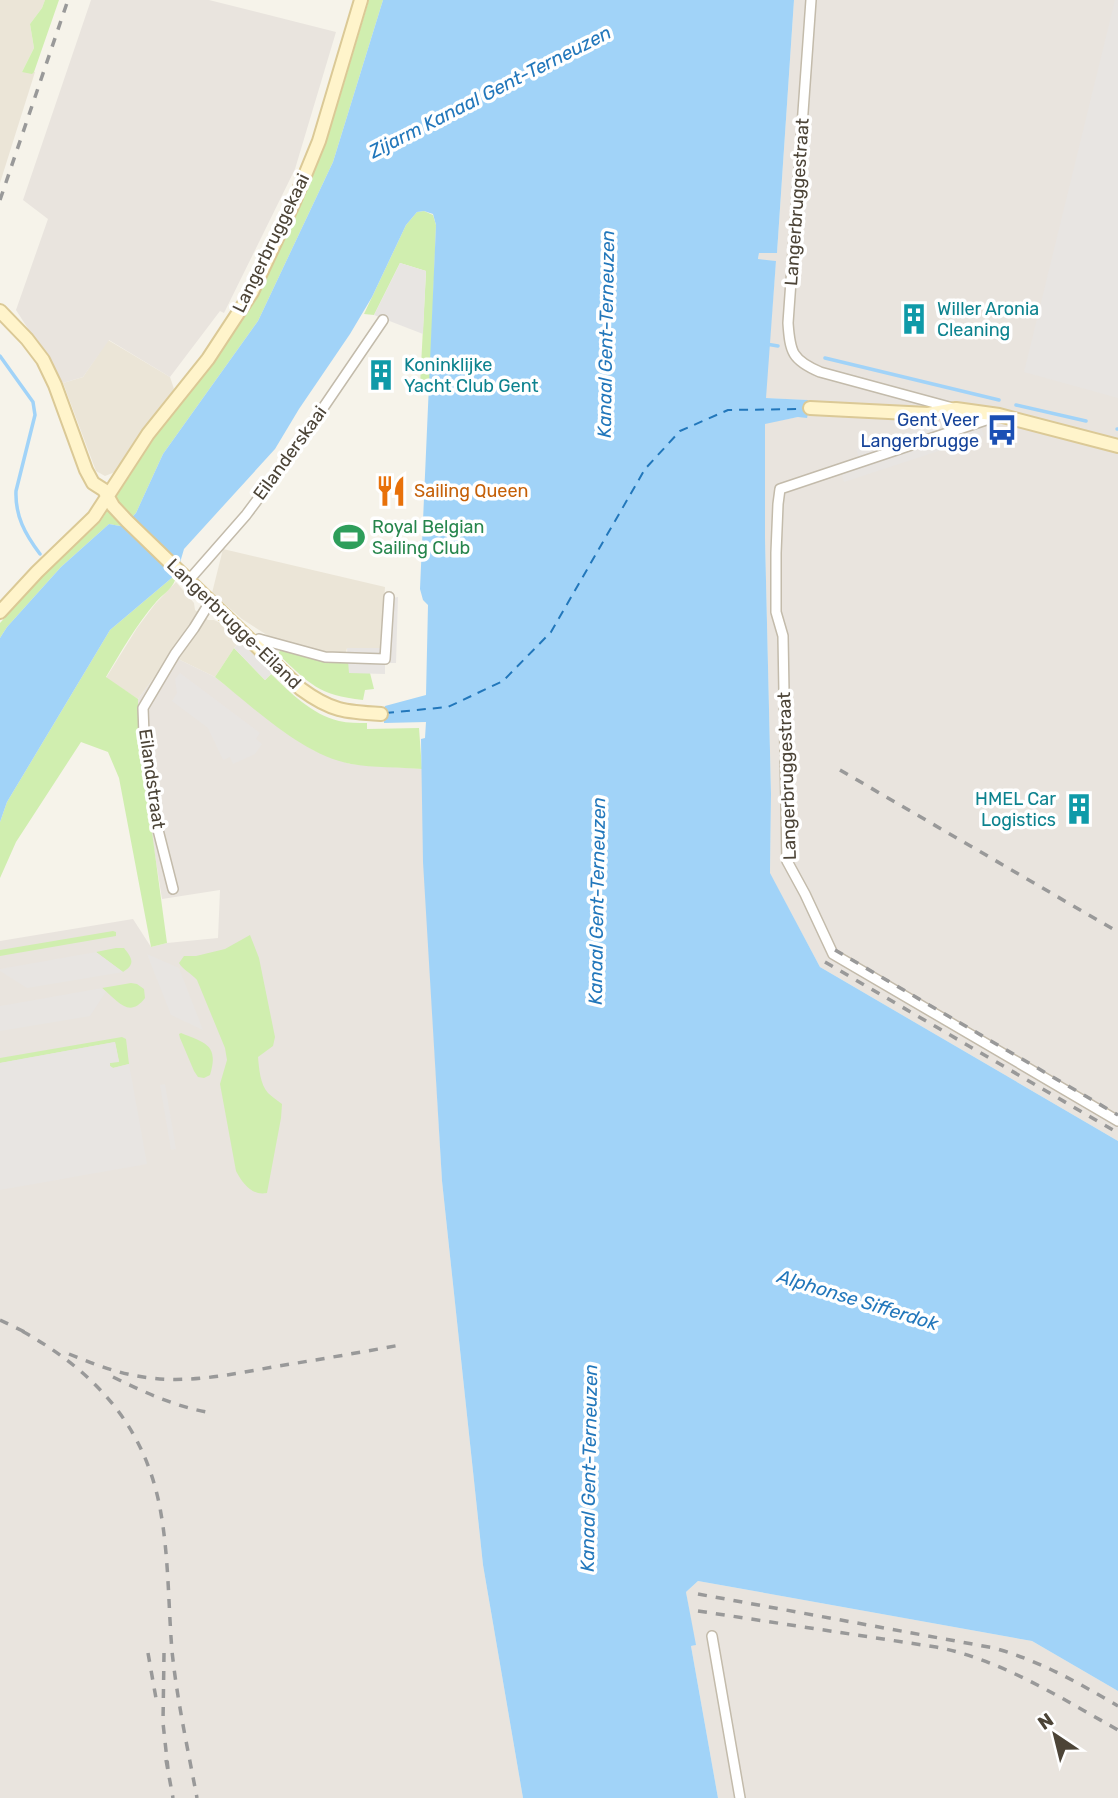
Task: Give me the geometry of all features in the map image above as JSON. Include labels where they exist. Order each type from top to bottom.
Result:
[{"type":"main road","name":"Langerbruggekaai","points":[[0,612],[94,517],[148,433],[208,359],[252,292],[295,202],[319,141],[361,0]]},
{"type":"main road","name":"Langerbrugge-Eiland","points":[[0,311],[43,360],[86,470],[93,483],[104,490],[113,506],[127,521],[301,690],[335,709],[381,714]]},
{"type":"main road","points":[[810,408],[928,414],[956,409]]},
{"type":"main road","name":"Langerbruggestraat","points":[[956,409],[999,415],[1118,446]]},
{"type":"street","name":"Langerbruggestraat","points":[[811,0],[788,323],[790,347],[803,365],[838,379],[956,409]]},
{"type":"street","name":"Eilanderskaai","points":[[189,580],[246,515],[293,452],[383,320]]},
{"type":"street","name":"Langerbruggestraat","points":[[999,415],[780,489],[776,541],[776,612],[783,636],[787,861],[832,954],[1118,1121]]},
{"type":"street","points":[[254,644],[259,639],[325,657],[385,659],[389,597]]},
{"type":"street","name":"Eilandstraat","points":[[173,889],[156,822],[143,708],[174,654],[210,602]]},
{"type":"street","points":[[712,1636],[740,1798]]},
{"type":"shaded area","points":[[0,0],[45,0],[30,24],[34,48],[22,72],[35,72],[0,183]]},
{"type":"shaded area","points":[[91,0],[209,0],[336,32],[295,169],[224,313],[220,311],[170,377],[109,340],[83,377],[63,383],[16,310],[48,219],[23,200]]},
{"type":"shaded area","points":[[794,0],[1118,0],[1118,1141],[820,967],[770,874],[765,423],[807,417],[808,404],[807,400],[765,398],[776,261],[758,260],[759,253],[777,253]]},
{"type":"shaded area","points":[[1115,0],[1118,0],[1118,398],[1024,372]]},
{"type":"shaded area","points":[[400,263],[426,271],[423,334],[374,315]]},
{"type":"shaded area","points":[[108,340],[170,377],[174,389],[115,472],[105,476],[96,471],[63,383],[83,377]]},
{"type":"shaded area","points":[[981,428],[984,436],[844,482],[838,464],[859,457],[856,449],[917,429]]},
{"type":"shaded area","points":[[223,549],[385,587],[381,648],[347,648],[345,656],[270,637],[242,619],[212,593]]},
{"type":"shaded area","points":[[176,582],[194,603],[195,610],[208,620],[221,623],[241,641],[215,677],[178,659],[153,679],[138,699],[106,678],[137,628]]},
{"type":"shaded area","points":[[398,597],[396,663],[385,663],[385,674],[349,673],[347,648],[381,648],[383,600]]},
{"type":"shaded area","points":[[241,641],[273,672],[265,680],[234,648]]},
{"type":"shaded area","points":[[178,659],[215,677],[282,730],[313,750],[350,764],[422,769],[424,862],[442,1181],[483,1565],[523,1798],[0,1798],[0,941],[133,919],[151,947],[218,938],[220,890],[162,899],[150,824],[139,736],[138,699],[153,679]]},
{"type":"shaded area","points":[[180,673],[260,733],[256,739],[262,744],[255,754],[233,764],[230,757],[223,760],[208,728],[172,701],[177,693],[175,679]]},
{"type":"shaded area","points":[[96,952],[123,972],[27,988],[0,971],[0,969]]},
{"type":"shaded area","points":[[147,954],[179,968],[203,1030],[171,1015]]},
{"type":"shaded area","points":[[102,988],[106,992],[90,1016],[0,1031],[0,1006]]},
{"type":"shaded area","points":[[115,1042],[119,1062],[110,1063],[110,1066],[113,1068],[129,1064],[147,1164],[0,1190],[0,1063]]},
{"type":"shaded area","points":[[165,1084],[176,1149],[171,1150],[160,1085]]},
{"type":"shaded area","points":[[698,1581],[1032,1641],[1118,1691],[1118,1798],[718,1798],[691,1646],[695,1645],[686,1592]]},
{"type":"green space","points":[[45,0],[59,0],[34,72],[22,72],[34,48],[30,24]]},
{"type":"green space","points":[[369,0],[383,0],[333,162],[258,321],[163,454],[136,513],[124,525],[109,524],[61,567],[0,638],[0,623],[42,577],[100,522],[154,438],[214,363],[258,296],[326,143]]},
{"type":"green space","points":[[424,211],[433,215],[436,225],[430,385],[420,385],[426,271],[400,263],[374,315],[364,314],[406,225],[417,212]]},
{"type":"green space","points":[[173,572],[176,576],[173,584],[142,620],[106,677],[138,699],[139,736],[167,943],[151,947],[119,778],[108,752],[81,742],[16,842],[0,878],[0,822],[7,802],[110,630],[174,576]]},
{"type":"green space","points":[[234,648],[265,680],[271,674],[302,702],[329,718],[367,723],[367,729],[419,728],[422,769],[351,764],[314,751],[296,740],[215,677]]},
{"type":"green space","points":[[281,649],[325,661],[349,663],[349,673],[370,673],[374,689],[365,690],[363,700],[325,691],[307,680],[278,654]]},
{"type":"green space","points":[[113,931],[116,936],[0,956],[0,950]]},
{"type":"green space","points":[[250,935],[259,958],[275,1037],[273,1046],[258,1057],[260,1076],[268,1093],[282,1104],[267,1193],[257,1193],[248,1188],[236,1171],[220,1084],[227,1060],[225,1048],[197,980],[179,963],[184,956],[225,949]]},
{"type":"green space","points":[[124,948],[131,958],[130,966],[123,972],[96,952]]},
{"type":"green space","points":[[131,983],[144,989],[145,998],[134,1007],[124,1006],[102,988]]},
{"type":"green space","points":[[181,1033],[208,1046],[213,1057],[210,1075],[198,1077],[180,1038]]},
{"type":"green space","points":[[122,1037],[126,1039],[129,1064],[113,1068],[109,1063],[119,1061],[115,1042],[0,1063],[0,1058]]},
{"type":"water","points":[[383,0],[794,0],[777,253],[759,253],[758,259],[776,261],[766,398],[808,400],[810,414],[807,418],[798,417],[765,424],[770,873],[820,967],[1118,1141],[1118,1691],[1032,1641],[698,1581],[686,1592],[696,1645],[691,1646],[718,1798],[523,1798],[483,1565],[442,1181],[423,862],[421,739],[425,738],[426,722],[384,723],[384,720],[381,720],[381,709],[385,706],[426,695],[428,605],[423,600],[420,589],[436,225],[433,214],[417,212],[406,225],[372,297],[275,449],[184,549],[179,566],[173,572],[174,576],[110,630],[7,802],[0,822],[0,638],[61,567],[109,524],[124,525],[136,513],[163,454],[258,321],[333,162]]},
{"type":"waterway","points":[[766,344],[778,346]]},
{"type":"waterway","points":[[0,356],[33,402],[35,415],[16,500],[22,524],[40,554]]},
{"type":"waterway","points":[[825,358],[999,400]]},
{"type":"waterway","points":[[1016,405],[1086,421]]},
{"type":"ferry route","points":[[385,713],[448,707],[503,681],[551,632],[645,469],[680,431],[728,410],[805,409]]},
{"type":"railway","points":[[0,200],[68,0]]},
{"type":"railway","points":[[840,770],[1118,932]]},
{"type":"railway","points":[[835,950],[1118,1115]]},
{"type":"railway","points":[[825,962],[1118,1133]]},
{"type":"railway","points":[[0,1320],[29,1334]]},
{"type":"railway","points":[[22,1331],[71,1363],[92,1381],[127,1423],[151,1474],[165,1540],[172,1651],[197,1798]]},
{"type":"railway","points":[[69,1354],[130,1375],[197,1379],[400,1345]]},
{"type":"railway","points":[[113,1377],[149,1394],[212,1413]]},
{"type":"railway","points":[[698,1594],[994,1648],[1043,1666],[1118,1706]]},
{"type":"railway","points":[[698,1611],[936,1647],[960,1653],[1030,1681],[1118,1730]]},
{"type":"railway","points":[[148,1653],[157,1704]]},
{"type":"railway","points":[[164,1653],[163,1723],[168,1769]]},
{"type":"railway","points":[[166,1760],[173,1798]]},
{"type":"place","name":"Willer Aronia Cleaning","points":[[914,319]]},
{"type":"place","name":"Koninklijke Yacht Club Gent","points":[[381,375]]},
{"type":"place","name":"Gent Veer Langerbrugge","points":[[1002,430]]},
{"type":"place","name":"Sailing Queen","points":[[391,491]]},
{"type":"place","name":"Royal Belgian Sailing Club","points":[[349,537]]},
{"type":"place","name":"HMEL Car Logistics","points":[[1079,809]]},
{"type":"water label","name":"Zijarm Kanaal Gent-Terneuzen","points":[[490,92]]},
{"type":"water label","name":"Kanaal Gent-Terneuzen","points":[[606,334]]},
{"type":"water label","name":"Kanaal Gent-Terneuzen","points":[[597,901]]},
{"type":"water label","name":"Alphonse Sifferdok","points":[[858,1300]]},
{"type":"water label","name":"Kanaal Gent-Terneuzen","points":[[589,1468]]}]
